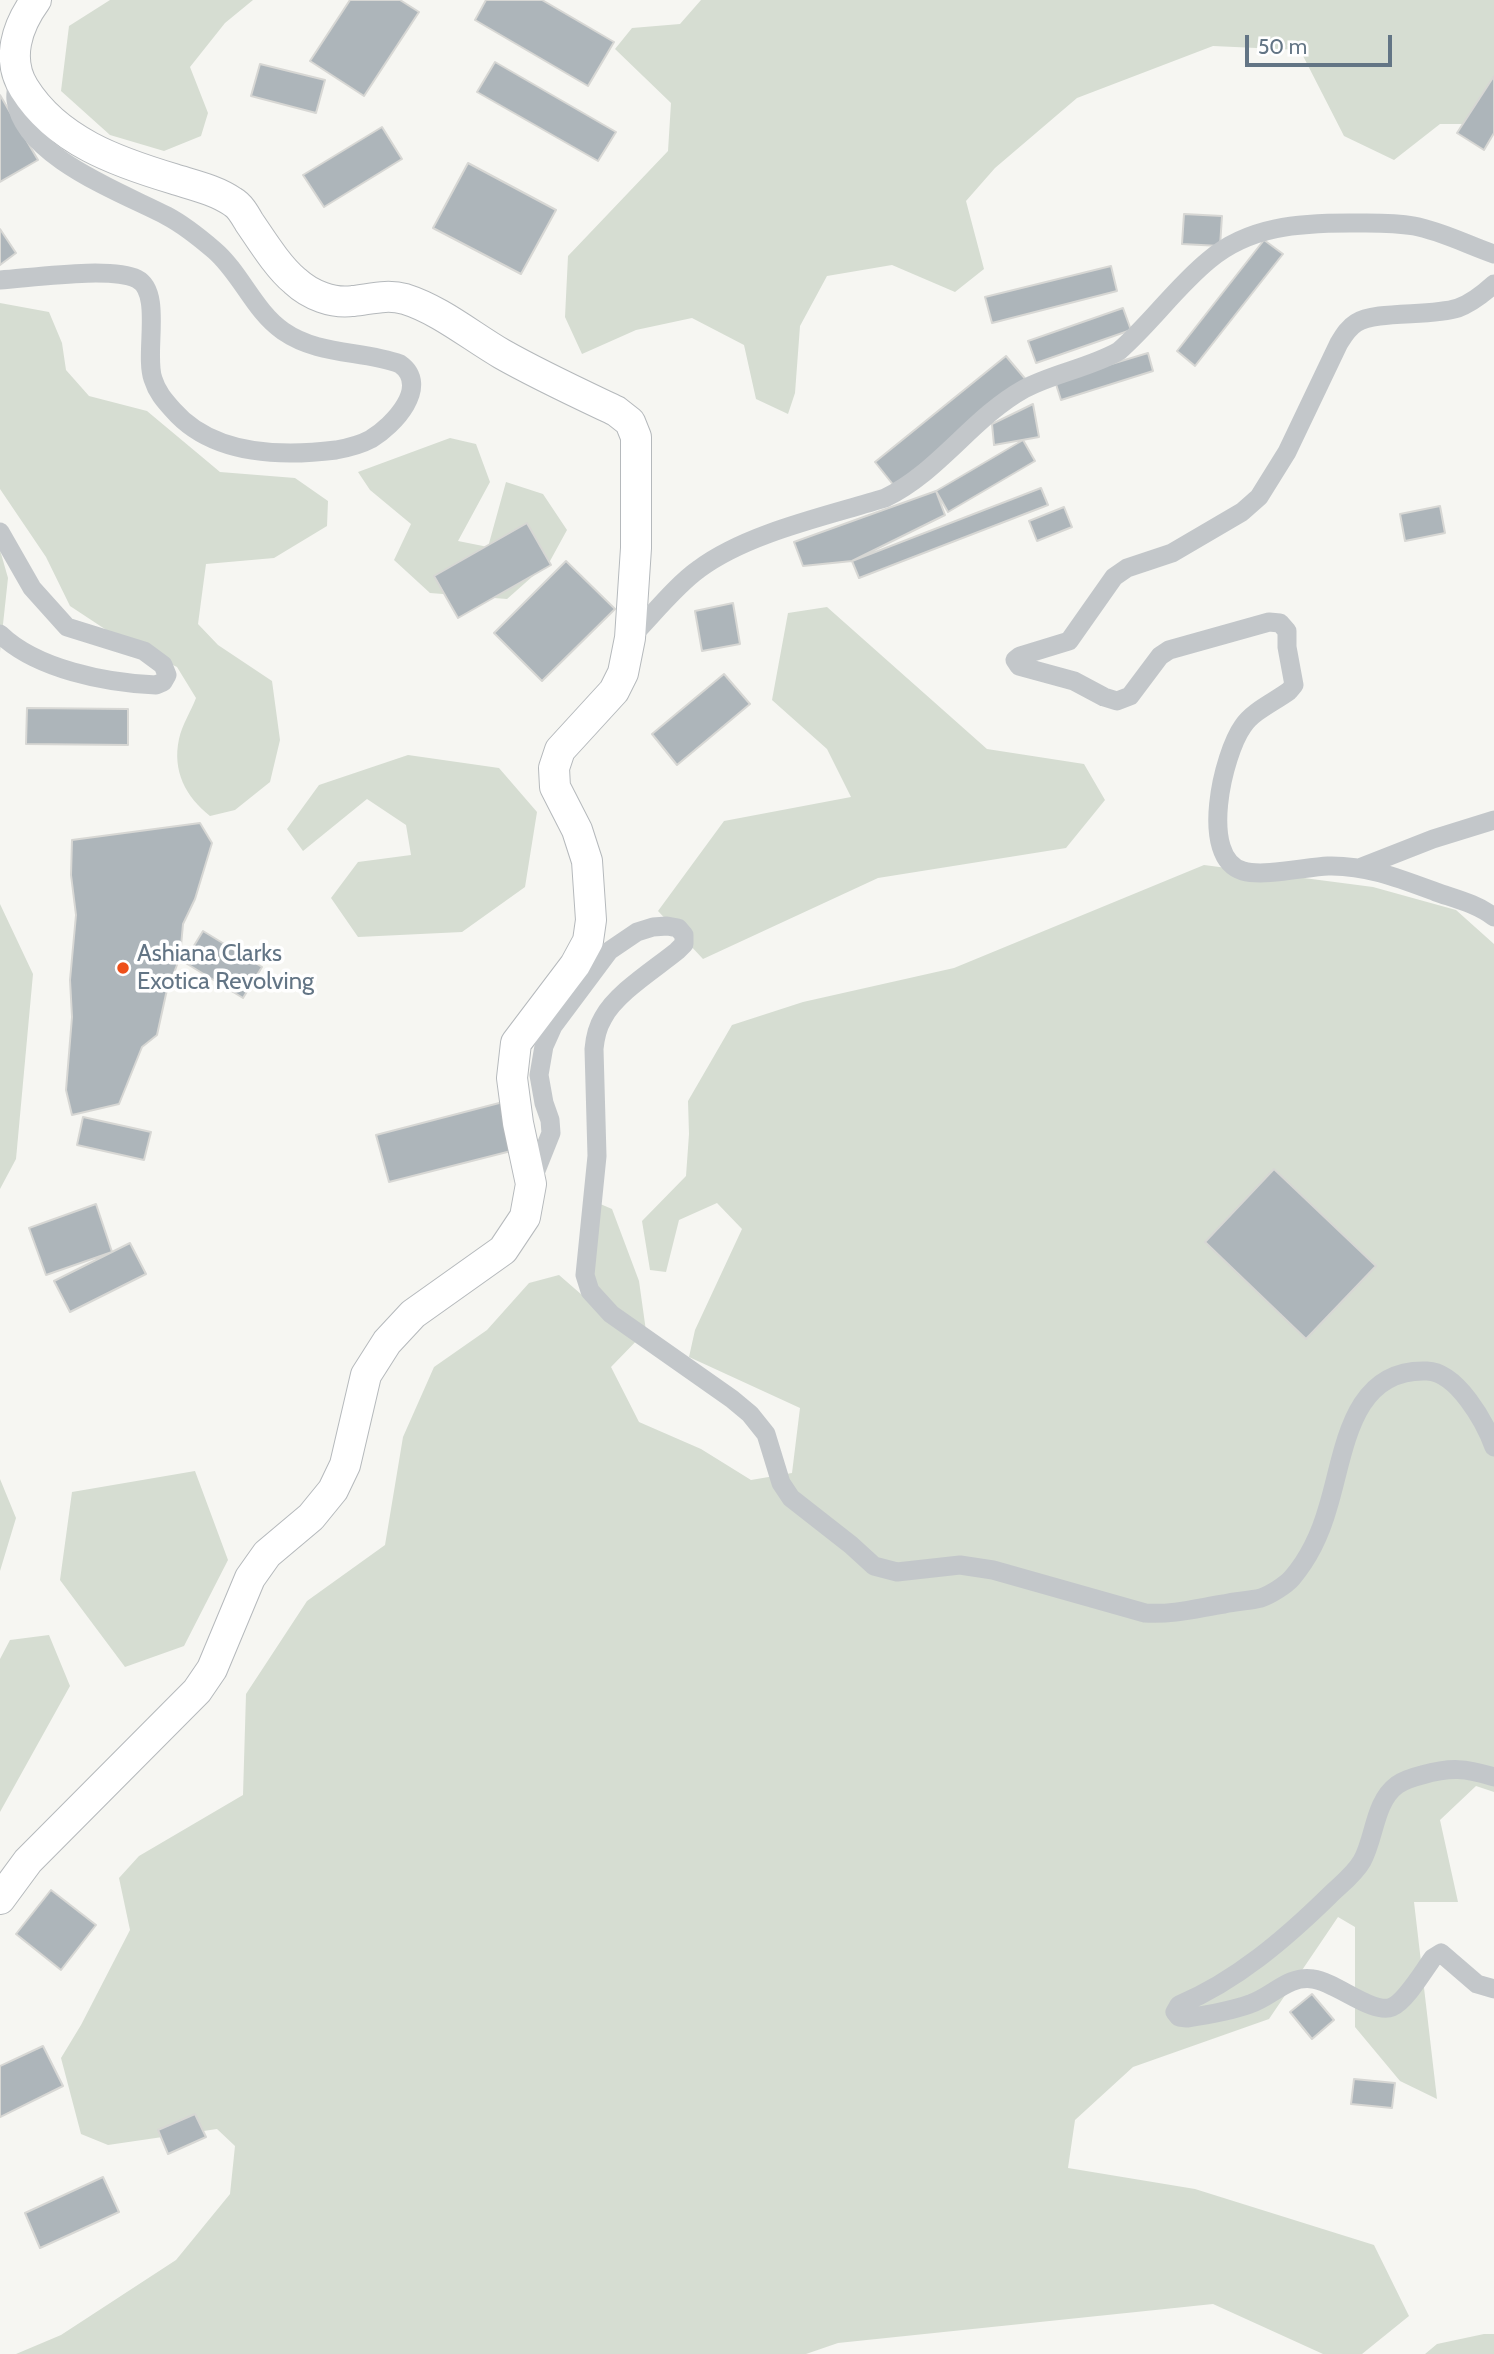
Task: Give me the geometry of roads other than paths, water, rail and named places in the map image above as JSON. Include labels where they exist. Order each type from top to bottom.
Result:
[{"type":"highway","points":[[0,1899],[28,1861],[197,1691],[212,1669],[250,1578],[267,1554],[311,1517],[333,1490],[345,1465],[366,1375],[387,1342],[413,1314],[503,1250],[525,1217],[531,1184],[512,1078],[516,1042],[575,965],[588,941],[591,920],[587,861],[577,830],[555,787],[554,768],[560,750],[614,691],[623,673],[630,638],[636,548],[636,437],[630,422],[616,411],[505,356],[420,304],[402,298],[381,296],[351,302],[325,299],[295,281],[236,203],[93,149],[71,137],[33,102],[18,79],[13,54],[23,23],[37,0]]},
{"type":"street","points":[[0,280],[108,274],[137,279],[145,285],[150,296],[149,360],[159,395],[185,425],[214,441],[242,448],[286,451],[319,452],[346,448],[370,439],[395,421],[406,405],[411,390],[407,368],[400,364],[334,352],[310,345],[283,331],[254,301],[218,253],[192,232],[169,217],[93,181],[48,150],[21,118],[16,99],[18,79]]},
{"type":"street","points":[[630,638],[697,570],[724,552],[750,540],[885,498],[903,489],[990,414],[1025,388],[1119,351],[1208,261],[1227,247],[1247,238],[1272,229],[1299,224],[1388,223],[1416,226],[1494,254]]},
{"type":"street","points":[[1494,285],[1477,299],[1458,308],[1358,321],[1346,331],[1339,343],[1287,452],[1259,497],[1242,512],[1172,553],[1128,568],[1114,577],[1069,641],[1020,656],[1015,660],[1019,666],[1074,681],[1117,701],[1130,696],[1160,656],[1169,650],[1269,622],[1280,623],[1287,631],[1294,685],[1249,719],[1235,740],[1223,772],[1217,821],[1222,848],[1232,864],[1247,872],[1325,866],[1384,873],[1476,906],[1494,917]]},
{"type":"street","points":[[0,532],[32,588],[67,627],[144,651],[163,665],[167,674],[163,682],[156,685],[107,681],[36,659],[11,645],[0,634]]},
{"type":"street","points":[[1359,868],[1433,839],[1494,820]]},
{"type":"street","points":[[531,1184],[551,1133],[540,1075],[544,1046],[553,1026],[609,951],[637,932],[667,926],[678,928],[684,935],[684,944],[617,1001],[604,1015],[596,1033],[594,1049],[597,1156],[585,1275],[590,1291],[611,1314],[750,1414],[766,1434],[780,1483],[791,1498],[874,1566],[897,1572],[960,1565],[993,1570],[1146,1613],[1166,1614],[1263,1597],[1290,1580],[1312,1547],[1327,1511],[1352,1420],[1369,1392],[1386,1380],[1417,1371],[1433,1371],[1447,1379],[1474,1406],[1494,1447]]},
{"type":"street","points":[[1494,1777],[1471,1770],[1450,1768],[1398,1784],[1387,1795],[1362,1860],[1354,1871],[1308,1916],[1242,1971],[1202,1995],[1179,2005],[1175,2012],[1179,2017],[1190,2018],[1250,2005],[1299,1979],[1310,1978],[1334,1984],[1368,2005],[1392,2008],[1433,1958],[1441,1954],[1477,1984],[1494,1989]]},
{"type":"place","name":"Ashiana Clarks Exotica Revolving","points":[[123,968]]}]
